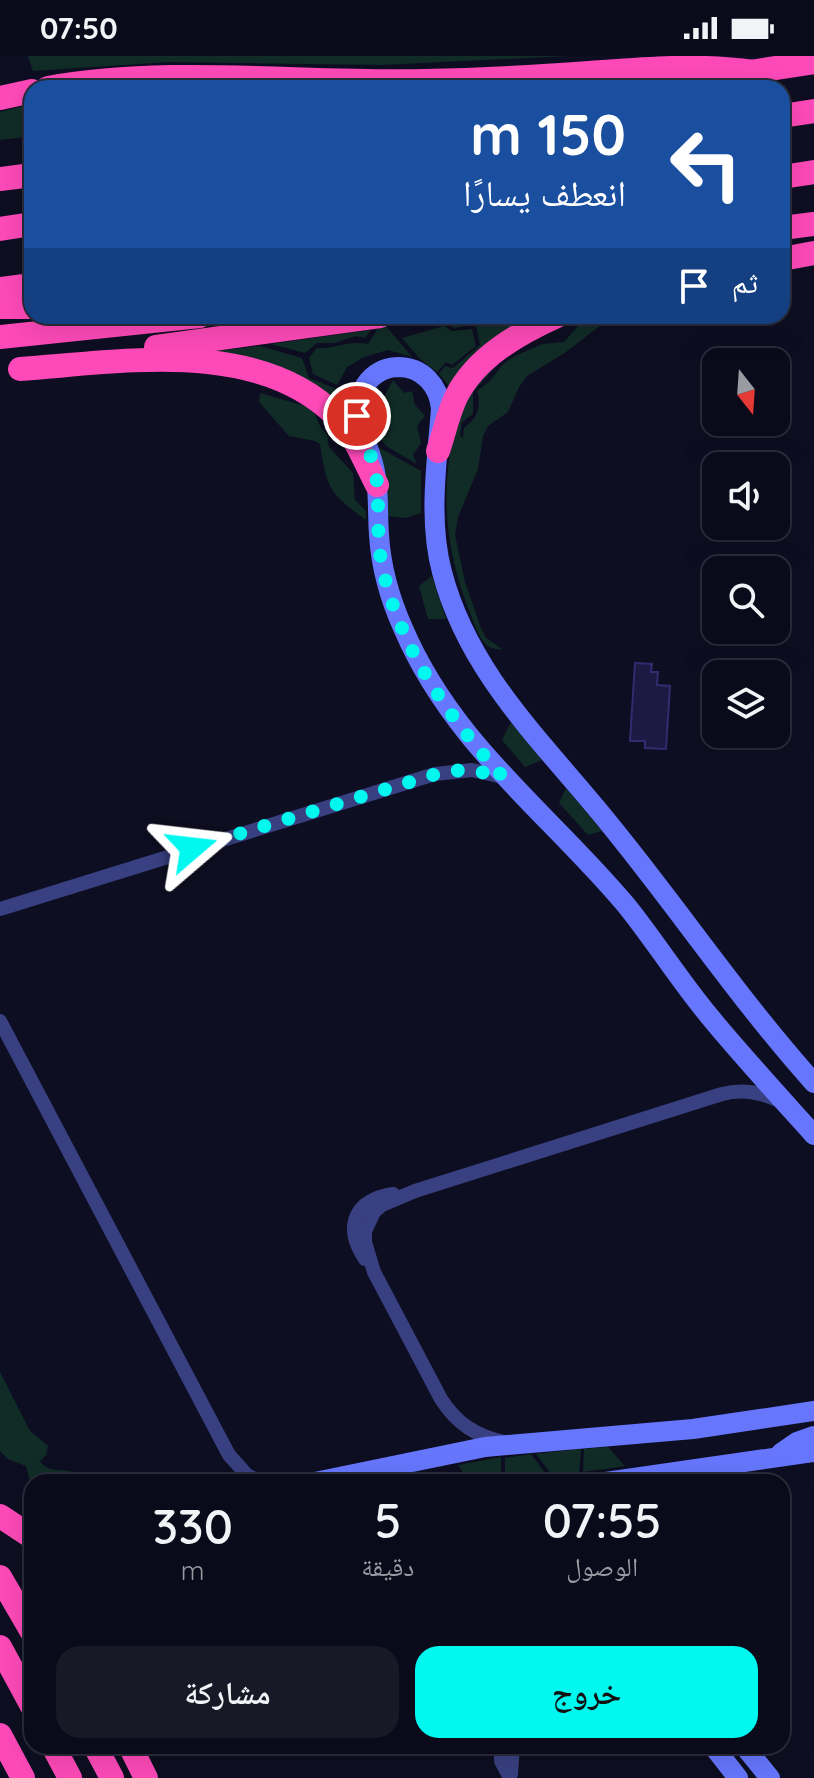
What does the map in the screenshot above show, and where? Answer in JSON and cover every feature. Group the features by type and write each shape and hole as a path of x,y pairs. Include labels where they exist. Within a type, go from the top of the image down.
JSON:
{"highway":[{"path":"696,80 814,62"},
{"path":"485,80 696,66 753,72"},
{"path":"118,80 247,80"},
{"path":"0,98 24,93"},
{"path":"790,115 814,111"},
{"path":"790,176 814,172"},
{"path":"0,179 24,176"},
{"path":"790,227 814,224"},
{"path":"0,229 24,225"},
{"path":"790,258 814,253"},
{"path":"0,289 24,286"},
{"path":"0,307 24,307"},
{"path":"0,337 124,324"},
{"path":"10,371 78,358 322,324"},
{"path":"438,451 457,395 476,368 521,334 541,324"},
{"path":"10,371 170,359 204,361 262,374 299,389 338,418 348,430 377,485"},
{"path":"0,1516 24,1532"},
{"path":"0,1577 24,1618"},
{"path":"0,1647 24,1691"},
{"path":"0,1735 23,1778"},
{"path":"57,1754 68,1773"},
{"path":"99,1754 112,1778"},
{"path":"134,1754 146,1778"}],"street":[{"path":"814,1083 750,1009 617,833 508,705 484,670 457,616 442,571 435,531 440,401 430,381 418,371 401,367 376,374 364,386 357,416 377,485 382,561 403,628 425,674 483,755 626,905 709,1016 814,1135"},
{"path":"3,906 446,771 472,770 503,777"},
{"path":"0,1021 229,1455 246,1474"},
{"path":"512,1444 469,1430 449,1411 374,1272 365,1242 368,1221 382,1205 415,1191 722,1094 735,1091 763,1093 786,1103"},
{"path":"352,1474 512,1444 693,1429 814,1411"},
{"path":"774,1458 797,1442 814,1436"},
{"path":"673,1474 814,1452"},
{"path":"501,1754 501,1761 511,1778"},
{"path":"511,1778 512,1754"},
{"path":"719,1754 738,1778"},
{"path":"750,1754 770,1778"}],"green space":[{"path":"28,56 568,56 381,65 169,62 33,71"},
{"path":"24,106 24,137 0,140 0,112"},
{"path":"450,324 476,324 454,328"},
{"path":"476,324 522,324 450,387 439,374 445,366 453,368 480,345"},
{"path":"603,324 527,376 508,412 488,426 483,436 478,469 458,517 455,535 465,582 486,638 502,649 491,648 479,635 464,598 449,537 447,475 457,418 469,395 498,364 473,392 473,414 462,422 460,436 463,438 464,428 477,412 477,391 490,381 503,364 542,344 564,342 579,325"},
{"path":"444,326 452,331 472,329 476,346 452,365 446,362 437,372 421,360 402,338"},
{"path":"387,327 412,357 388,350 364,357 347,367 337,385 313,374 309,358 317,348 368,344 378,328"},
{"path":"371,330 365,338 355,336 335,343 317,343 305,353 271,344"},
{"path":"260,346 302,358 309,378 337,389 333,398 315,389 197,353"},
{"path":"393,380 404,393 412,391 415,405 425,416 417,426 421,443 413,455 417,464 382,441 381,402"},
{"path":"260,393 312,408 327,434 329,447 353,473 355,500 366,511 366,520 332,489 320,444 289,436 259,402"},
{"path":"366,413 381,423 382,430 376,442 378,447 421,471 421,513 405,518 385,516"},
{"path":"432,576 446,619 428,619 419,586"},
{"path":"511,722 542,760 525,767 502,740"},
{"path":"566,788 602,831 588,835 559,803"},
{"path":"0,1372 30,1431 48,1446 46,1455 40,1461 49,1468 73,1474 28,1474 26,1466 8,1459 0,1451"},
{"path":"608,1447 625,1466 583,1472 584,1449"},
{"path":"581,1449 579,1473 551,1474 536,1454"},
{"path":"531,1454 546,1474 505,1474 505,1458"},
{"path":"501,1457 501,1474 464,1474 458,1465"}],"building":[{"path":"635,663 652,664 651,672 658,672 657,685 670,686 666,749 645,748 645,741 630,741"}],"route":[{"path":"192,848 446,771 483,771 503,777 463,729 425,674 393,604 382,561 375,470 357,416"}]}
